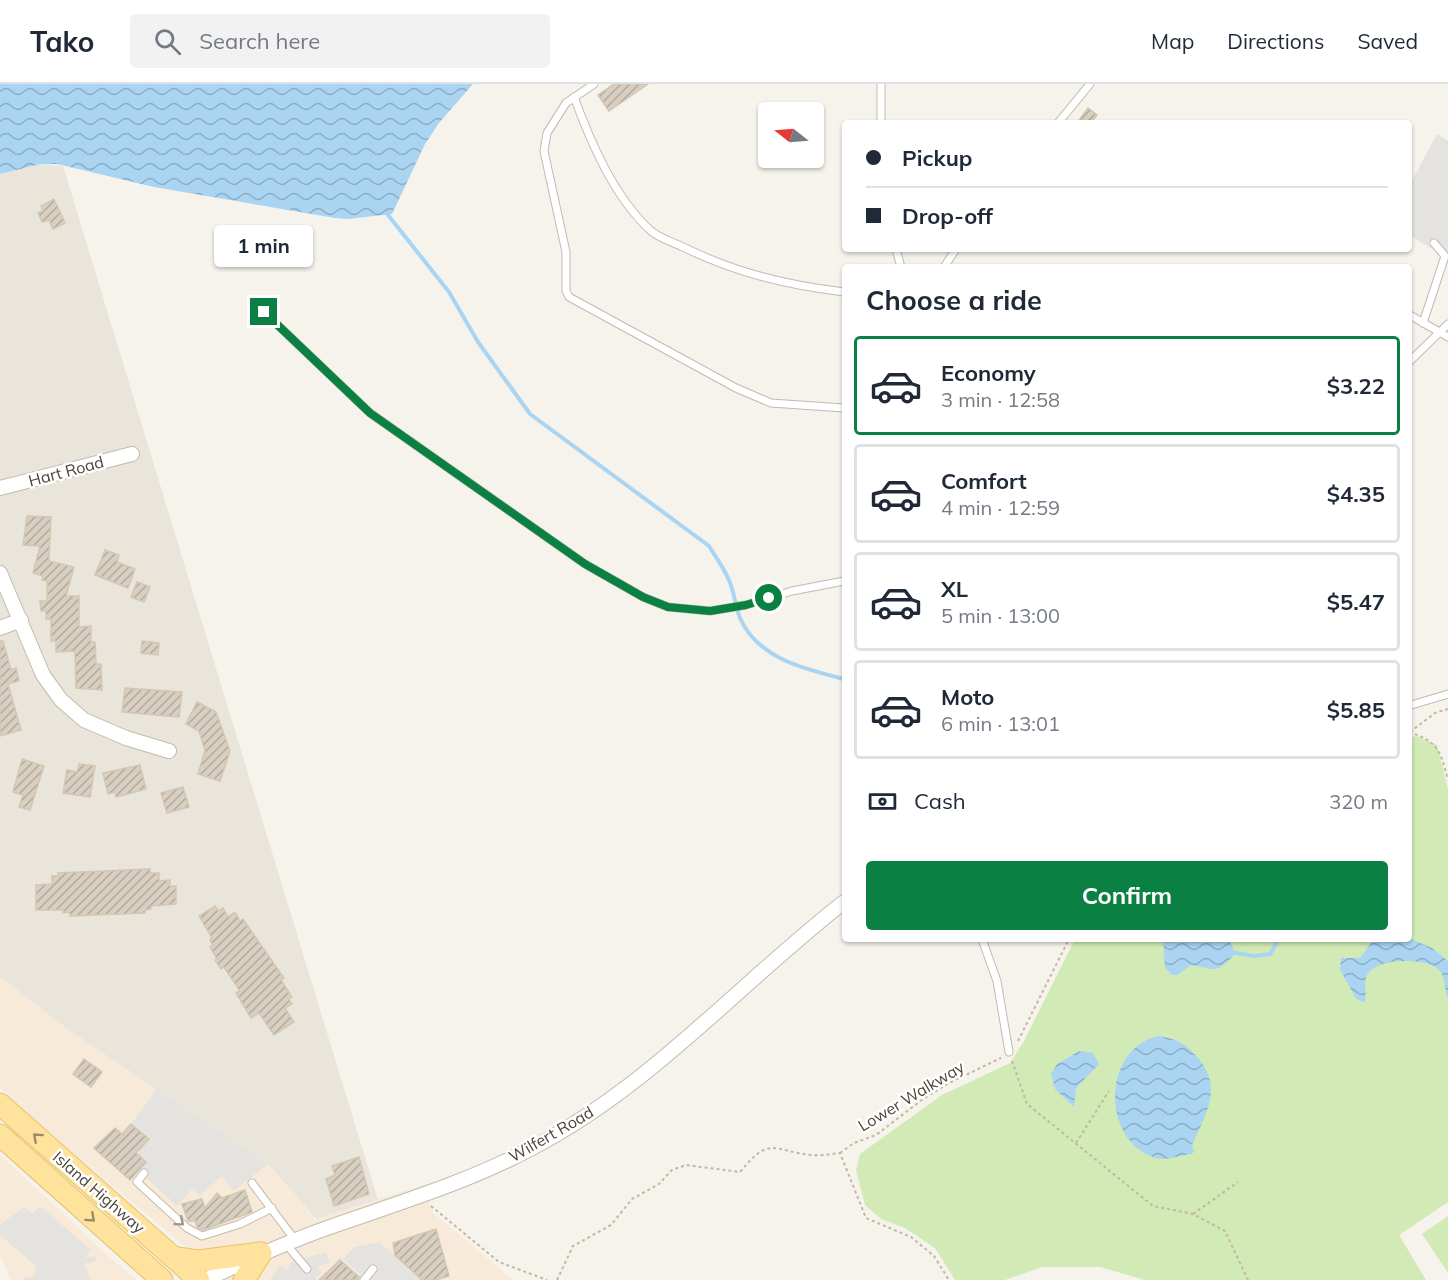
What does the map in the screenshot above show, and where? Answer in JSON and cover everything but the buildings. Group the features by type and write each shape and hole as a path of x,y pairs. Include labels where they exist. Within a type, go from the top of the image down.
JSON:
{"main road":[{"name":"Island Highway","path":"0,1104 199,1280"},
{"name":"Island Highway","path":"0,1135 162,1280"},
{"path":"130,1252 144,1280"},
{"path":"172,1257 198,1261 261,1253"},
{"path":"244,1280 261,1253"}],"street":[{"name":"Hart Road","path":"0,488 132,454"},
{"path":"0,573 43,675 60,700 84,720 126,738 169,751"},
{"path":"0,628 21,620"},
{"name":"Wilfert Road","path":"205,1280 261,1253 420,1195 530,1150 584,1118 663,1057 802,935 842,904"}],"lane":[{"path":"594,84 566,103 548,134 544,151 566,252 566,291 569,297 736,388 771,403 842,408"},
{"path":"881,84 881,120"},
{"path":"1060,120 1090,84"},
{"path":"574,98 588,134 614,181 638,218 654,233 747,274 794,286 842,292"},
{"path":"1423,323 1445,256 1434,243"},
{"path":"264,312 370,413 585,564 643,597 668,607 710,611 746,605 792,591 842,581"},
{"path":"1412,316 1448,338"},
{"path":"1412,360 1440,335 1448,324"},
{"path":"1412,705 1448,694"},
{"path":"983,942 997,981 1009,1052"},
{"path":"144,1173 137,1182 187,1228 202,1236 240,1224 272,1208"},
{"path":"252,1183 272,1208 307,1269"},
{"path":"363,1280 373,1269"}],"path":[{"path":"1412,729 1435,713 1448,709"},
{"path":"1412,733 1426,738 1441,752 1448,780"},
{"name":"Lower Walkway","path":"840,1153 854,1143 876,1135 922,1099 949,1083 992,1064 1009,1052 1017,1042 1067,942"},
{"path":"1009,1052 1027,1104 1153,1206 1193,1214 1225,1231 1248,1280"},
{"path":"1076,1143 1109,1091"},
{"path":"557,1280 573,1246 611,1225 632,1198 659,1184 672,1170 686,1165 740,1172 764,1149 774,1147 812,1155 840,1153 866,1218 911,1237 934,1256 949,1280"},
{"path":"1193,1214 1238,1182"},
{"path":"420,1195 472,1242 499,1262 547,1280"}],"shaded area":[{"path":"1437,134 1448,141 1448,258 1412,237 1412,180"},
{"path":"41,164 63,166 378,1200 316,1219 268,1164 67,1029 0,977 0,174"},
{"path":"0,977 67,1029 268,1164 315,1219 424,1185 433,1213 513,1280 225,1280 26,1113 0,1088"},
{"path":"157,1089 268,1164 234,1191 222,1176 200,1196 192,1189 177,1206 138,1170 139,1151 149,1139 131,1124"},
{"path":"0,1155 136,1280 11,1280 0,1255"},
{"path":"40,1206 91,1250 85,1258 95,1256 96,1261 85,1264 90,1280 24,1280 25,1276 33,1278 36,1266 0,1235 0,1225 24,1207 33,1214"},
{"path":"379,1242 424,1280 355,1280 360,1274 343,1259 354,1247"},
{"path":"326,1252 329,1263 317,1267 322,1271 315,1280 270,1280 280,1265 287,1270 291,1262"}],"green space":[{"path":"1416,736 1437,745 1448,789 1448,1202 1399,1235 1426,1280 1145,1280 1100,1267 1042,1267 1005,1280 955,1280 935,1248 905,1228 881,1219 865,1205 856,1170 860,1154 942,1095 1010,1063 1024,1041 1074,942 1412,942 1412,737"},
{"path":"1448,1216 1448,1273 1422,1234"}],"water":[{"path":"0,84 473,84 439,123 425,144 392,214 348,219 154,187 57,164 41,164 0,174"},
{"path":"1412,939 1432,948 1448,961 1448,998 1443,977 1434,966 1403,961 1391,962 1372,969 1366,978 1365,1002 1357,1000 1340,970 1341,958 1360,958 1372,942 1412,942"},
{"path":"1163,942 1230,942 1236,953 1216,969 1191,965 1177,975 1172,975 1165,968"},
{"path":"1159,1036 1181,1043 1194,1053 1206,1069 1211,1091 1210,1102 1192,1146 1194,1151 1192,1154 1165,1159 1156,1158 1138,1149 1125,1134 1117,1116 1115,1096 1118,1076 1126,1058 1140,1044"},
{"path":"1079,1051 1093,1053 1099,1064 1076,1088 1074,1107 1055,1089 1051,1074 1057,1064"}],"waterway":[{"path":"388,215 449,292 478,342 530,414 709,546 730,583 740,618 758,643 784,660 842,678"},
{"path":"1236,953 1254,956 1270,954 1276,944"}],"route":[{"path":"264,312 370,413 585,564 643,597 668,607 710,611 746,605 769,598"}]}
